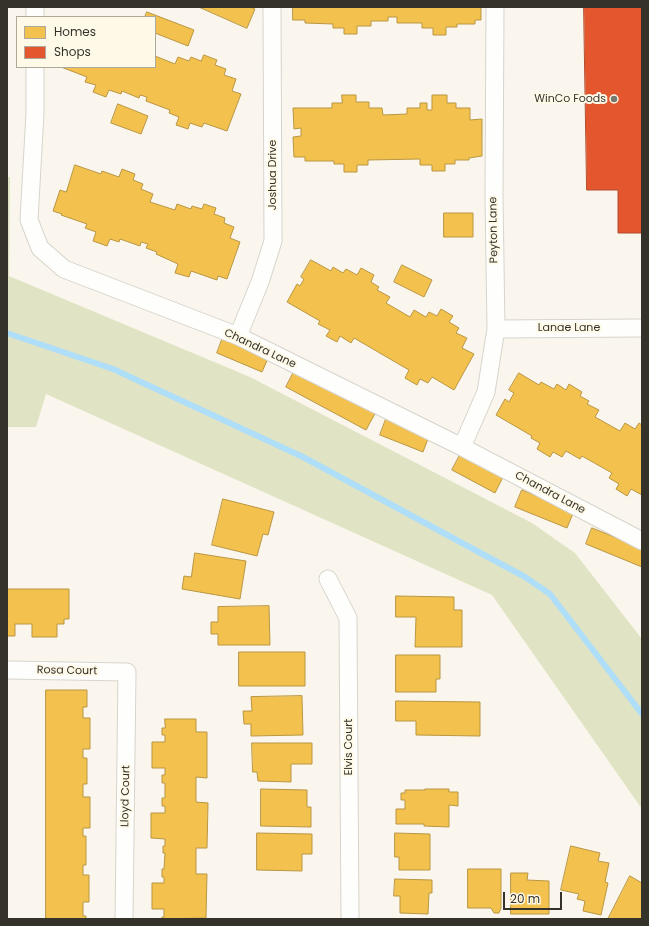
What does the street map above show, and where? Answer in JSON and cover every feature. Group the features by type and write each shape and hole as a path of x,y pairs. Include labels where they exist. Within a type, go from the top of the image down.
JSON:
{"street":[{"name":"Joshua Drive","path":"238,336 260,282 273,241 272,7"},
{"name":"Peyton Lane","path":"462,447 486,392 496,329 494,196 495,7"},
{"name":"Chandra Lane","path":"35,68 35,113 29,220 40,248 64,269 238,336 462,447 642,541"},
{"name":"Lanae Lane","path":"496,329 642,328"},
{"name":"Elvis Court","path":"328,579 348,618 350,919"},
{"name":"Rosa Court","path":"7,670 127,672"},
{"name":"Lloyd Court","path":"124,919 127,672"}],"green space":[{"path":"7,177 10,177 9,276 250,377 532,523 575,553 642,639 642,809 492,595 46,394 36,427 7,427"}],"building: Homes":[{"path":"199,7 250,7 255,9 247,28"},
{"path":"293,7 481,7 481,20 475,20 475,24 457,24 457,27 446,27 446,35 433,35 433,28 422,28 422,23 397,23 397,17 388,17 388,21 371,21 371,26 357,26 357,34 344,34 344,28 333,28 333,24 305,23 305,20 293,20"},
{"path":"147,12 194,30 188,46 156,33 156,16 145,16"},
{"path":"204,55 217,60 215,65 226,69 224,75 236,79 232,91 241,94 227,131 204,123 202,127 190,123 188,129 176,125 179,117 169,113 170,110 146,101 147,97 140,95 139,98 122,91 121,94 109,90 106,97 93,92 96,85 85,82 87,77 64,68 156,68 156,56 175,64 178,57 189,61 191,57 201,61"},
{"path":"342,95 356,95 356,102 369,102 369,108 382,108 383,115 407,114 407,108 420,108 420,103 427,103 427,110 432,110 432,95 447,95 447,103 456,103 456,108 470,108 470,120 482,119 482,156 469,158 469,160 455,160 455,164 445,164 445,171 432,171 432,165 420,165 420,159 368,160 368,165 357,165 357,172 344,172 344,164 334,164 334,161 305,161 305,157 294,157 293,137 301,136 301,128 294,129 293,108 332,108 332,103 342,103"},
{"path":"118,104 148,116 141,134 111,123"},
{"path":"75,165 101,174 102,171 119,177 122,169 135,174 133,180 143,184 141,189 153,194 150,202 175,210 177,204 191,209 192,206 202,209 204,204 216,208 214,214 225,218 224,223 234,227 230,238 240,242 227,279 218,276 217,280 191,271 189,277 175,273 178,264 156,254 157,252 146,248 148,244 141,242 140,246 120,239 119,242 110,239 107,246 93,241 96,232 85,228 87,224 53,211 60,190 66,192"},
{"path":"444,213 473,213 473,237 444,237"},
{"path":"311,260 331,271 333,267 343,273 346,269 357,275 361,268 374,275 371,282 379,287 377,290 390,297 386,303 410,317 414,310 426,317 429,312 437,316 441,309 453,316 449,322 459,328 456,333 467,338 462,348 474,354 454,390 432,377 428,383 420,379 417,385 405,378 409,370 354,338 351,343 340,336 337,342 326,336 330,330 318,324 320,321 287,302 297,284 300,286 304,279 301,277"},
{"path":"402,265 432,280 424,297 394,282"},
{"path":"223,337 269,356 262,372 217,353"},
{"path":"297,366 377,410 366,430 286,387"},
{"path":"519,373 539,385 541,382 554,389 557,384 566,390 569,384 582,392 580,396 589,401 587,404 599,410 595,417 620,431 625,423 635,429 639,423 642,425 642,495 631,489 627,496 616,489 619,484 609,478 612,473 582,456 580,459 566,451 562,457 553,452 550,457 537,449 540,443 531,438 532,436 496,415 505,399 509,402 514,393 509,390"},
{"path":"386,419 429,436 423,452 380,435"},
{"path":"460,455 503,477 495,493 452,470"},
{"path":"522,490 574,511 567,528 515,507"},
{"path":"223,499 274,512 268,535 263,534 257,556 212,545"},
{"path":"592,528 642,548 642,567 586,544"},
{"path":"195,553 246,561 240,599 182,589 184,576 191,577"},
{"path":"7,589 69,589 69,619 64,619 64,624 57,624 57,637 32,637 32,624 15,624 15,636 7,636"},
{"path":"396,596 454,597 454,610 462,610 462,647 415,647 416,617 396,617"},
{"path":"269,606 270,645 218,645 218,634 211,634 211,622 218,622 218,607"},
{"path":"239,652 305,652 305,686 239,686"},
{"path":"396,655 440,655 440,679 436,679 436,692 396,692"},
{"path":"46,690 87,690 87,707 83,707 83,718 90,718 90,749 83,749 83,758 87,758 87,784 83,784 83,797 90,797 90,828 83,828 83,836 86,836 86,865 83,865 83,875 89,875 89,902 83,902 83,916 86,916 86,919 46,919"},
{"path":"302,696 303,735 251,736 251,724 244,724 243,711 252,711 251,697"},
{"path":"396,701 480,702 480,736 416,735 416,721 396,721"},
{"path":"165,719 196,719 196,732 207,732 207,778 196,777 196,802 208,803 207,848 196,848 196,874 207,874 206,918 162,919 162,917 164,917 164,909 152,909 152,883 164,883 162,869 164,869 165,853 163,853 163,846 165,846 165,839 151,838 151,813 165,813 165,806 162,806 162,798 165,798 165,783 162,783 162,775 165,775 165,768 152,768 152,742 165,742 165,735 162,735 162,728 165,728"},
{"path":"252,743 312,743 312,764 291,764 291,782 258,781 257,772 253,772"},
{"path":"261,789 307,790 307,807 311,807 311,827 261,826"},
{"path":"449,789 449,792 458,792 458,806 449,805 449,827 424,826 424,824 396,824 396,809 405,809 405,800 401,800 401,793 405,793 405,790"},
{"path":"257,833 312,834 312,854 302,854 302,871 257,870"},
{"path":"395,833 430,834 430,870 399,870 399,857 395,857"},
{"path":"571,846 600,853 598,861 609,863 605,882 608,883 601,915 583,911 585,901 577,899 579,894 561,890"},
{"path":"468,869 501,869 501,908 499,913 494,913 491,908 468,908"},
{"path":"511,873 528,873 527,880 549,881 549,914 511,914"},
{"path":"630,876 642,883 642,919 608,919"},
{"path":"395,879 432,880 432,893 429,893 428,914 400,913 400,896 394,896"}],"building: Shops":[{"name":"WinCo Foods","path":"584,7 642,7 642,233 618,233 618,190 587,190"}],"waterway":[{"path":"7,333 113,369 303,457 525,577 550,594 642,714"}],"place":[{"name":"WinCo Foods","path":"614,99"}]}
